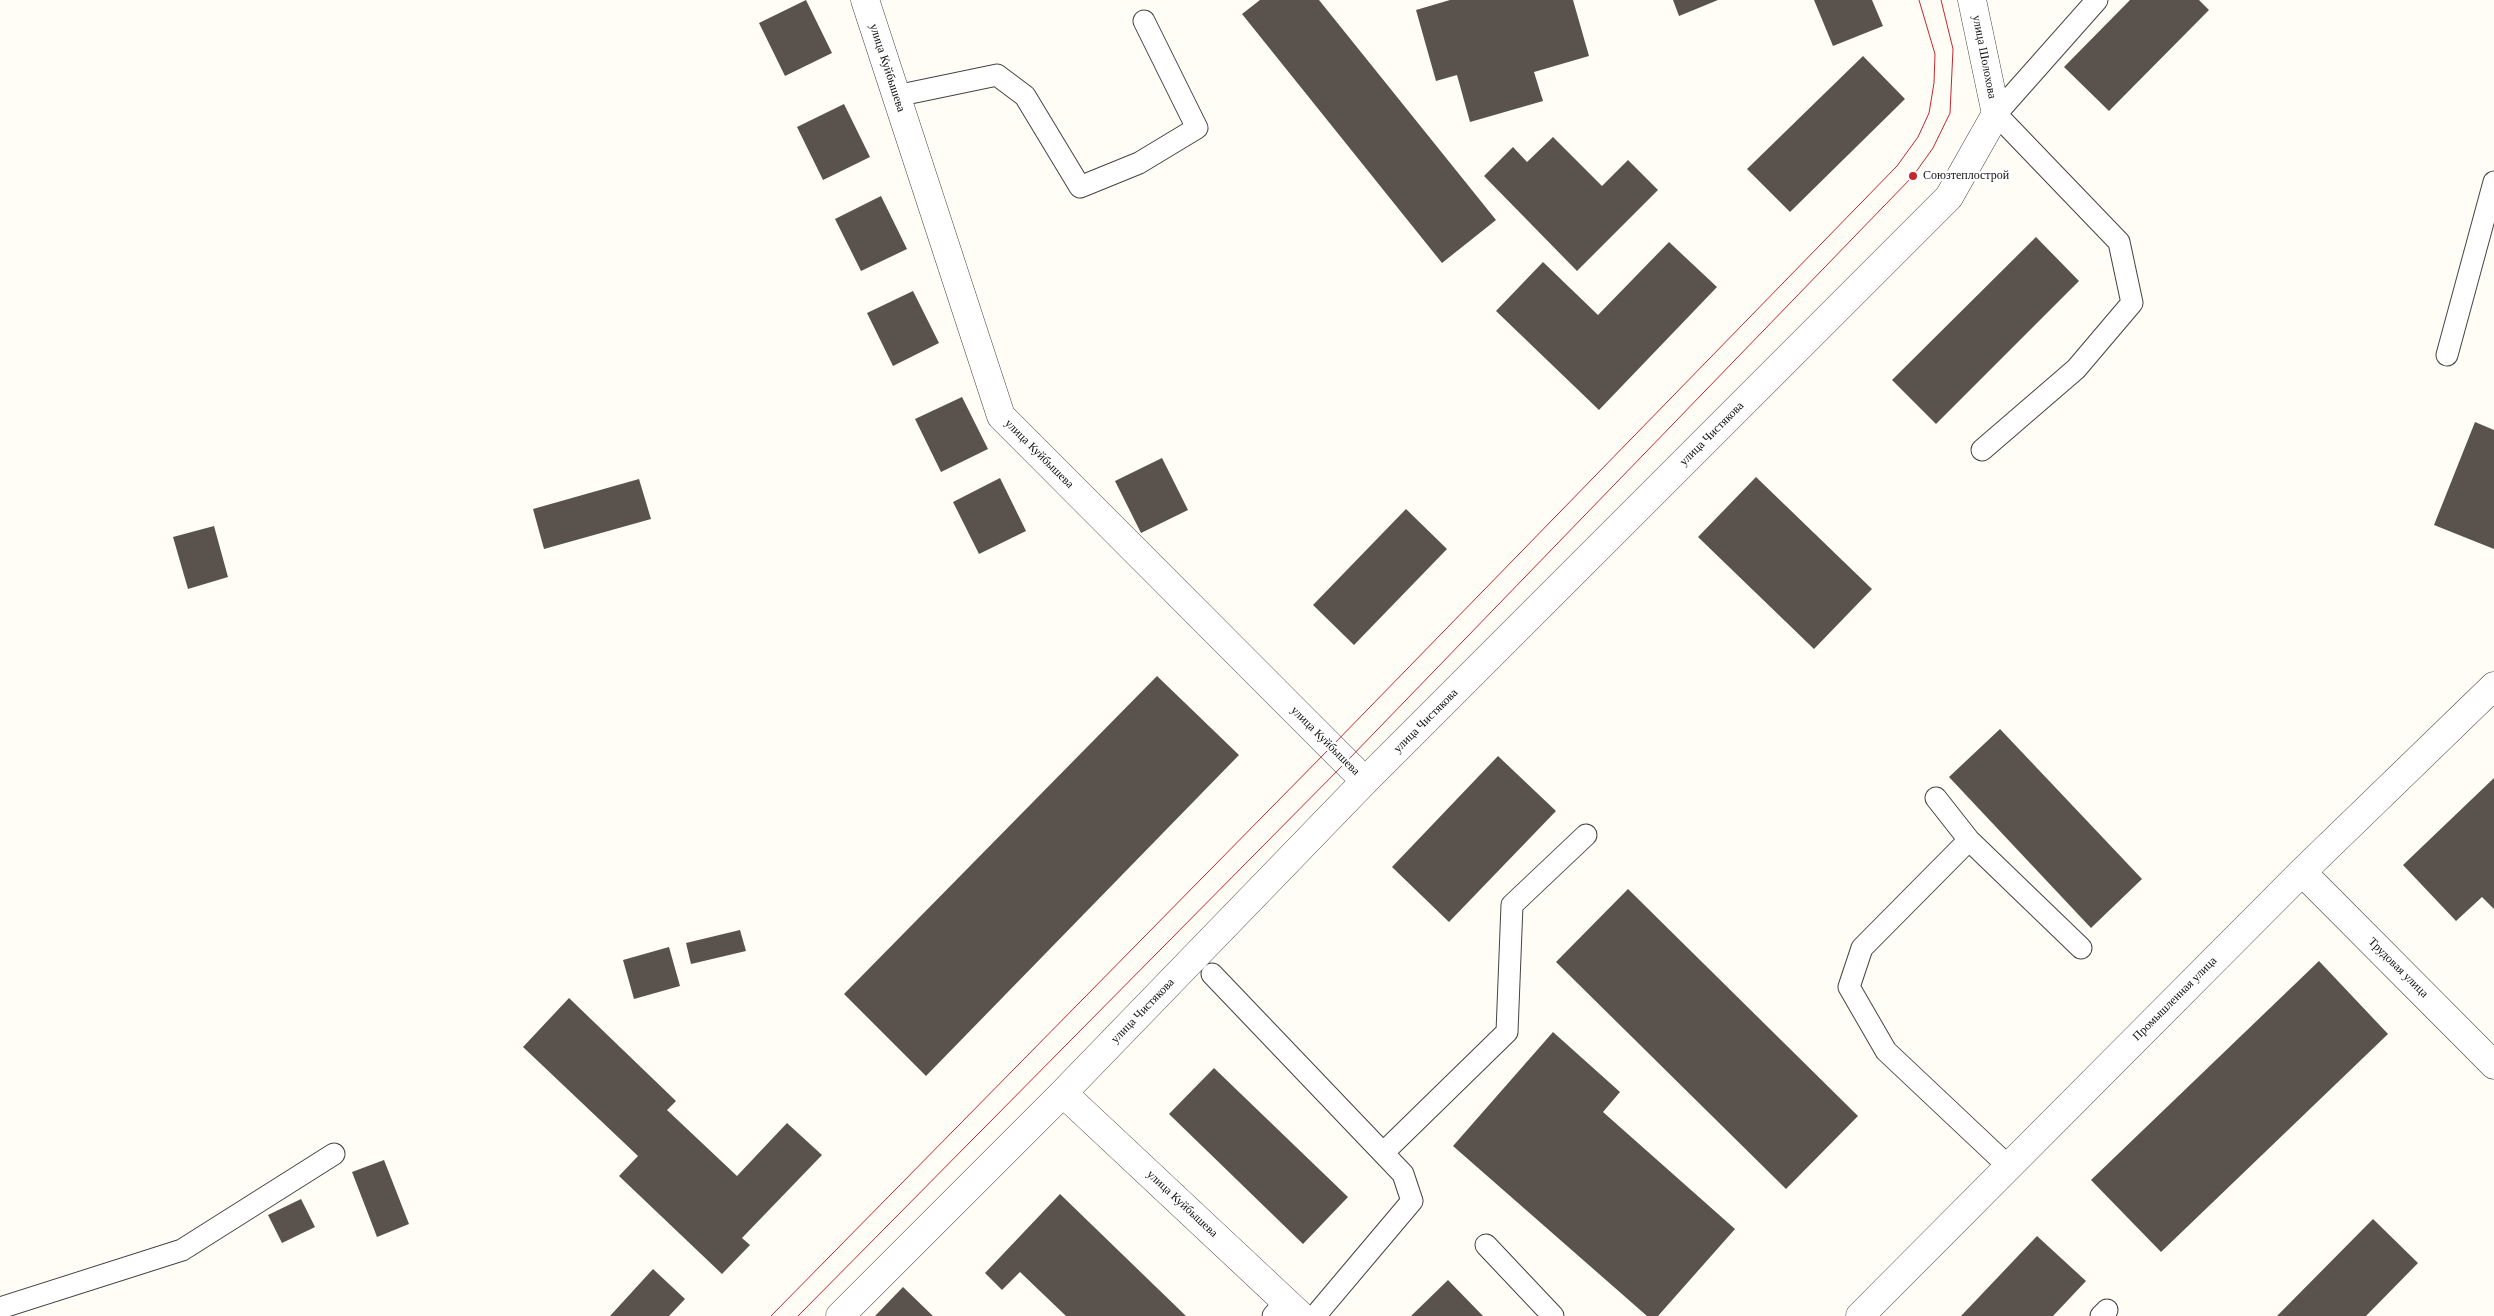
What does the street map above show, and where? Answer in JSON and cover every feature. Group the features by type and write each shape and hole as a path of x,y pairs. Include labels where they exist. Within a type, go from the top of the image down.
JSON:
{"street":[{"name":"улица Куйбышева","path":"865,0 1000,416 1365,781"},
{"name":"улица Шолохова","path":"1972,0 1996,114"},
{"name":"улица Чистякова","path":"840,1316 1063,1093 1365,781 1950,197 1996,114"},
{"name":"Промышленная улица","path":"1860,1316 2302,872 2494,686"},
{"name":"Трудовая улица","path":"2302,872 2494,1065"},
{"name":"улица Куйбышева","path":"1063,1093 1286,1311"}],"lane":[{"path":"1982,450 2076,369 2132,302 2119,242 1996,114 2097,0"},
{"path":"896,96 996,75 1025,96 1080,186 1139,163 1197,128 1144,21"},
{"path":"2447,355 2494,182"},
{"path":"1936,798 1970,840 2081,948"},
{"path":"1384,1153 1507,1032 1512,905 1586,835"},
{"path":"1970,840 1862,948 1849,987 1886,1051 2008,1166"},
{"path":"1212,974 1403,1174 1412,1201 1315,1316"},
{"path":"0,1308 182,1250 334,1154"},
{"path":"1486,1245 1553,1316"}],"building":[{"path":"806,0 832,53 785,76 759,23"},
{"path":"1260,0 1319,0 1496,220 1442,263 1242,14"},
{"path":"1450,0 1573,0 1589,56 1534,72 1543,101 1470,122 1457,75 1436,81 1416,10"},
{"path":"1673,0 1718,0 1679,16"},
{"path":"1814,0 1872,0 1883,26 1833,46"},
{"path":"2130,0 2199,0 2209,10 2109,111 2064,67"},
{"path":"1863,56 1905,99 1790,212 1747,169"},
{"path":"844,104 870,157 823,180 797,127"},
{"path":"1553,137 1602,186 1628,160 1658,190 1577,271 1484,176 1513,147 1527,162"},
{"path":"881,196 907,249 861,271 835,219"},
{"path":"2036,237 2079,281 1936,424 1892,380"},
{"path":"1669,242 1717,287 1599,410 1496,311 1543,262 1598,315"},
{"path":"913,291 939,343 893,366 867,313"},
{"path":"962,397 988,449 941,472 915,419"},
{"path":"2475,422 2494,430 2494,549 2434,525"},
{"path":"1162,458 1188,510 1141,533 1115,481"},
{"path":"1756,477 1872,589 1814,649 1698,537"},
{"path":"1000,478 1026,531 979,554 953,502"},
{"path":"639,479 651,519 544,549 533,509"},
{"path":"1406,509 1447,549 1354,645 1313,605"},
{"path":"214,526 228,577 188,589 173,537"},
{"path":"1157,676 1239,755 926,1076 844,994"},
{"path":"2000,729 2142,879 2091,928 1949,777"},
{"path":"1498,756 1556,811 1449,922 1392,867"},
{"path":"2494,778 2494,909 2482,897 2456,921 2403,865"},
{"path":"1628,889 1858,1116 1786,1189 1556,962"},
{"path":"740,930 746,951 691,964 686,943"},
{"path":"669,947 680,986 634,999 623,960"},
{"path":"2319,961 2388,1034 2161,1252 2091,1180"},
{"path":"569,998 676,1101 667,1110 737,1176 787,1123 822,1155 742,1238 750,1245 722,1274 619,1176 638,1156 523,1047"},
{"path":"1553,1032 1620,1092 1603,1112 1735,1229 1658,1316 1647,1316 1453,1146"},
{"path":"1214,1068 1348,1197 1303,1244 1169,1114"},
{"path":"384,1160 409,1224 377,1237 352,1172"},
{"path":"1060,1194 1186,1316 1066,1316 1020,1272 1002,1290 985,1273"},
{"path":"301,1199 315,1227 282,1243 268,1215"},
{"path":"2373,1219 2418,1263 2366,1316 2277,1316"},
{"path":"2037,1236 2086,1281 2053,1316 1961,1316"},
{"path":"653,1269 685,1299 669,1316 610,1316"},
{"path":"1448,1280 1483,1316 1411,1316"},
{"path":"903,1287 933,1316 875,1316"}],"tram line":[{"path":"771,1316 1331,747 1897,166 1918,137 1929,113 1934,83 1935,54 1919,0"},
{"path":"798,1316 1346,762 1913,176 1933,148 1950,113 1953,49 1941,0"}],"place":[{"name":"Союзтеплострой","path":"1913,176"}]}
